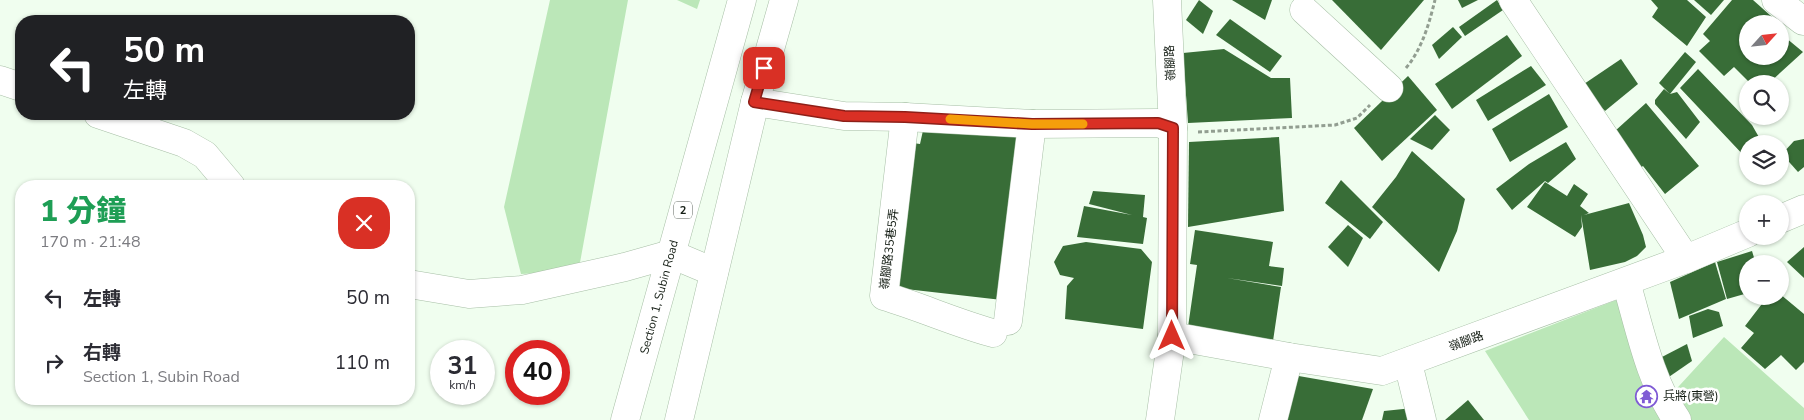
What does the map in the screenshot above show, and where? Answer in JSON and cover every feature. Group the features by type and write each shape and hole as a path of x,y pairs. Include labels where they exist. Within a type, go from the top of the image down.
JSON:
{"street":[{"name":"Section 1, Subin Road","path":"625,420 742,0"},
{"path":"679,420 754,102 784,0"},
{"name":"嶺腳路","path":"1160,420 1172,336 1173,128 1167,0"},
{"path":"1513,0 1686,259"},
{"path":"1776,0 1804,22"},
{"path":"1797,0 1804,22"},
{"path":"1304,10 1389,88"},
{"path":"0,80 15,85"},
{"path":"754,102 844,116 905,117 1032,124 1158,123 1173,128"},
{"name":"嶺腳路35巷5弄","path":"905,117 884,296 912,304 965,326 1000,327 1032,124"},
{"path":"116,120 184,143 205,155 226,180"},
{"path":"1789,215 1804,209"},
{"name":"嶺腳路","path":"1172,336 1382,371 1626,282 1739,237"},
{"path":"415,285 469,294 522,290 625,267 671,254 714,272"},
{"path":"1626,282 1655,382 1667,406 1677,420"},
{"path":"1273,420 1289,357"},
{"path":"1408,363 1422,420"}],"path":[{"path":"1173,128 1188,132 1335,125 1357,118 1389,88 1414,59 1428,27 1435,0"}],"green space":[{"path":"550,0 628,0 579,268 558,272 521,274 504,207"},
{"path":"677,0 700,0 697,9"},
{"path":"1624,297 1657,410 1724,337 1804,408 1804,420 1529,420 1485,351"}],"building":[{"path":"1199,0 1213,11 1203,34 1186,20"},
{"path":"1232,0 1272,0 1265,20"},
{"path":"1332,0 1424,0 1381,50"},
{"path":"1458,0 1478,0 1462,8"},
{"path":"1497,0 1503,10 1465,36 1459,27"},
{"path":"1651,0 1687,0 1706,17 1687,46 1652,17 1658,8"},
{"path":"1694,0 1724,0 1711,15"},
{"path":"1732,0 1753,0 1770,15 1739,15 1739,65 1789,65 1778,75 1742,75 1734,67 1724,76 1699,51 1710,41 1703,34"},
{"path":"1230,19 1282,56 1270,72 1216,35"},
{"path":"1453,27 1462,37 1439,59 1432,45"},
{"path":"1507,35 1522,56 1452,109 1435,84"},
{"path":"1789,40 1803,52 1789,65"},
{"path":"1224,49 1271,78 1290,78 1292,118 1188,123 1183,53"},
{"path":"1685,52 1696,62 1670,94 1659,83"},
{"path":"1621,59 1638,84 1605,111 1581,86"},
{"path":"1531,66 1546,85 1488,121 1476,100"},
{"path":"1698,69 1739,112 1739,125 1752,125 1758,135 1739,135 1739,150 1680,88"},
{"path":"1408,76 1437,110 1382,161 1354,128"},
{"path":"1664,89 1670,94 1677,92 1700,122 1686,139 1655,104 1655,100"},
{"path":"1549,94 1568,127 1510,162 1492,129"},
{"path":"1646,103 1699,166 1665,194 1643,166 1640,168 1615,131"},
{"path":"1435,115 1450,130 1432,150 1410,139"},
{"path":"924,126 1024,133 1002,300 897,288 913,143 920,144"},
{"path":"1279,137 1284,211 1188,227 1189,142"},
{"path":"1804,139 1804,167 1798,172 1789,162 1789,146 1794,141"},
{"path":"1566,142 1576,159 1548,183 1545,181 1512,210 1496,189 1529,164"},
{"path":"1412,151 1465,199 1457,231 1439,272 1372,207 1396,177"},
{"path":"1341,180 1383,222 1370,239 1325,203"},
{"path":"1545,182 1567,196 1574,184 1588,194 1580,206 1589,213 1584,215 1629,203 1643,235 1646,247 1637,256 1625,262 1590,270 1581,215 1582,227 1575,237 1527,207"},
{"path":"1093,191 1145,195 1143,217 1147,218 1143,244 1077,237 1084,206 1132,215 1089,204"},
{"path":"1348,225 1363,238 1348,267 1328,247"},
{"path":"1195,230 1273,242 1269,266 1284,268 1282,286 1227,278 1281,287 1273,341 1188,327 1197,265 1190,264"},
{"path":"1086,242 1141,249 1152,262 1143,329 1065,319 1067,286 1074,278 1060,275 1054,262 1063,246"},
{"path":"1804,247 1804,278 1789,264 1789,260"},
{"path":"1752,251 1753,255 1739,255"},
{"path":"1739,255 1739,296 1727,299 1717,262"},
{"path":"1715,262 1726,299 1679,319 1670,282"},
{"path":"1789,302 1804,314 1804,362 1796,370 1781,355 1765,369 1741,348 1754,333 1745,326 1761,305 1789,305"},
{"path":"1708,309 1719,312 1723,326 1693,338 1689,316"},
{"path":"1687,344 1692,361 1663,381 1660,358"},
{"path":"1293,375 1373,389 1362,420 1281,420"},
{"path":"1468,400 1484,420 1445,420"},
{"path":"1413,408 1415,420 1382,420 1384,411"}],"slow traffic":[{"path":"950,119 1032,124 1083,124"}],"place":[{"name":"兵將(東營)","path":"1647,396"}],"route":[{"path":"764,68 754,102 844,116 905,117 1032,124 1158,123 1173,128 1172,336"}]}
